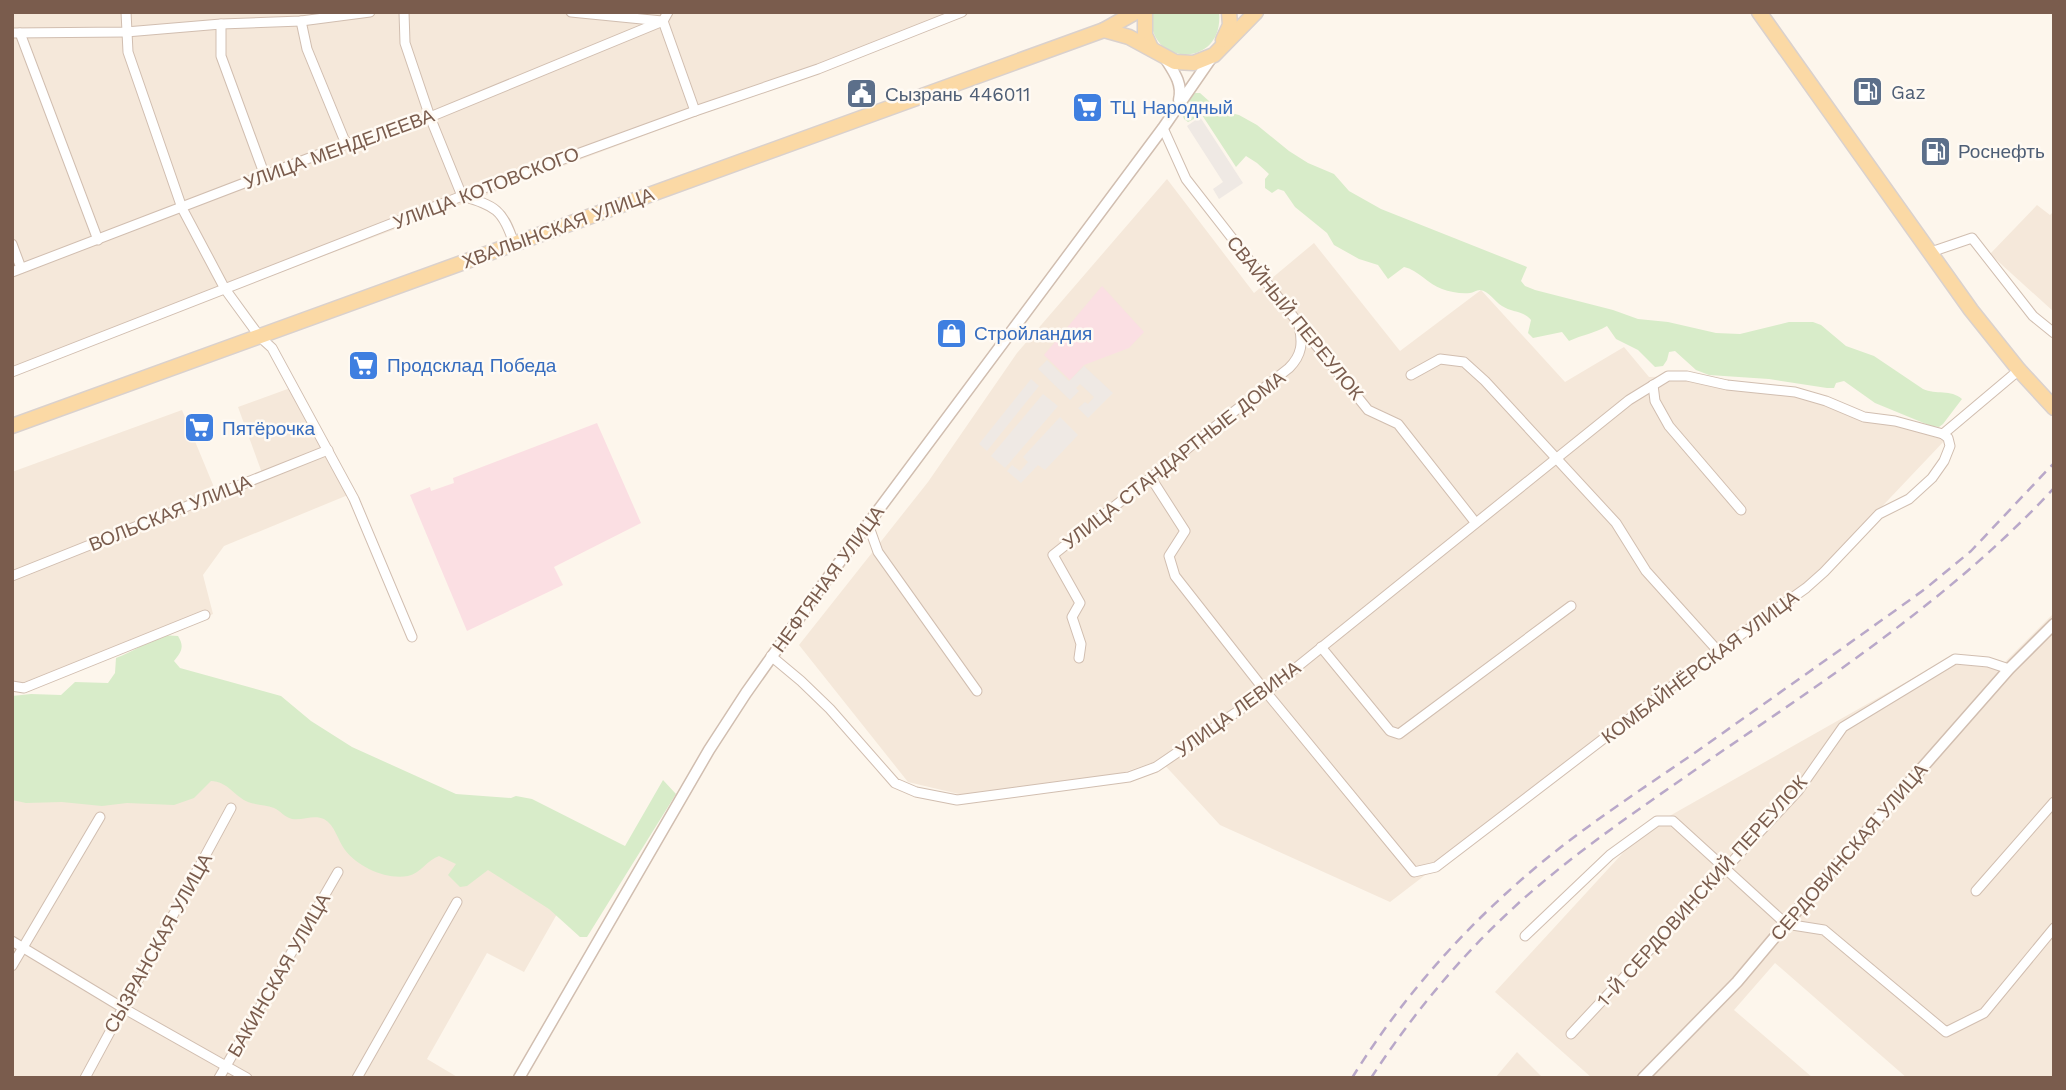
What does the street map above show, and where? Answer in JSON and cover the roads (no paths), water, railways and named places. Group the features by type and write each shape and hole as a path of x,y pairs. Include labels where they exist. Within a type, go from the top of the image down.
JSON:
{"main road":[{"name":"ХВАЛЫНСКАЯ УЛИЦА","path":"12,426 1104,30 1136,12"},
{"path":"1145,12 1145,35 1151,48"},
{"path":"1217,52 1230,25 1229,12"},
{"path":"1104,30 1129,37 1165,58 1194,64 1217,52 1256,12"},
{"path":"1759,12 1971,310 2019,370 2054,408"}],"street":[{"path":"126,12 128,52 181,208 225,289 260,337 272,348 328,450 354,499 412,637"},
{"path":"98,240 16,33 126,32 301,21 370,12"},
{"path":"404,12 405,43 430,117 462,196 492,205 503,218 514,244"},
{"path":"571,12 666,17 695,111"},
{"name":"УЛИЦА КОТОВСКОГО","path":"12,372 462,196 818,69 962,12"},
{"name":"УЛИЦА МЕНДЕЛЕЕВА","path":"17,270 346,144 430,117 666,17"},
{"path":"301,21 307,49 346,144"},
{"path":"221,24 221,56 265,176"},
{"name":"НЕФТЯНАЯ УЛИЦА","path":"519,1078 709,750 771,656 1217,52"},
{"path":"1165,58 1176,75 1181,91 1177,107"},
{"name":"СВАЙНЫЙ ПЕРЕУЛОК","path":"1163,128 1186,179 1299,324 1368,410 1398,424 1475,522"},
{"path":"1931,253 1972,238 2033,316 2054,333"},
{"path":"12,244 17,270"},
{"name":"УЛИЦА СТАНДАРТНЫЕ ДОМА","path":"1079,658 1081,644 1072,618 1080,603 1053,555 1297,361 1303,343 1299,324"},
{"path":"1411,375 1440,359 1464,362 1485,381 1616,523 1646,571 1718,651"},
{"path":"1943,434 2019,370"},
{"name":"УЛИЦА ЛЕВИНА","path":"771,656 802,681 830,709 894,783 916,792 957,800 1129,777 1156,768 1266,692 1629,400 1668,376 1687,376 1727,385 1795,392 1864,417 1902,423 1943,434"},
{"path":"1653,385 1655,401 1670,426 1741,510"},
{"name":"КОМБАЙНЁРСКАЯ УЛИЦА","path":"1266,692 1414,872 1436,867 1824,572 1879,514 1909,499 1932,478 1944,461 1950,446 1948,438 1943,434"},
{"name":"ВОЛЬСКАЯ УЛИЦА","path":"12,576 328,450"},
{"path":"1151,478 1185,531 1169,556 1175,576 1266,692"},
{"path":"868,524 878,552 977,691"},
{"path":"1321,647 1390,731 1399,734 1571,606"},
{"path":"12,686 24,688 205,615"},
{"name":"СЕРДОВИНСКАЯ УЛИЦА","path":"1643,1078 1737,982 2009,669 2052,631"},
{"name":"1-Й СЕРДОВИНСКИЙ ПЕРЕУЛОК","path":"1572,1034 1798,791 1843,727 1955,659 1988,662 2009,669"},
{"path":"1976,891 2054,802"},
{"name":"СЫЗРАНСКАЯ УЛИЦА","path":"85,1078 231,808"},
{"path":"12,966 100,817"},
{"path":"1525,936 1610,855 1657,821 1673,821 1786,924 1824,930 1946,1032 1984,1013 2054,928"},
{"name":"БАКИНСКАЯ УЛИЦА","path":"219,1078 338,872"},
{"path":"357,1078 457,902"},
{"path":"12,941 247,1078"}],"railway":[{"path":"1352,1078 1396,1013 1446,953 1501,898 1594,822 1925,589 1971,551 2054,463"},
{"path":"1371,1078 1441,984 1480,940 1522,900 1618,824 1894,630 1977,563 2054,488"}],"place":[{"name":"Gaz","path":"1868,92"},
{"name":"Сызрань 446011","path":"862,94"},
{"name":"ТЦ Народный","path":"1087,107"},
{"name":"Роснефть","path":"1935,151"},
{"name":"Стройландия","path":"951,333"},
{"name":"Продсклад Победа","path":"364,365"},
{"name":"Пятёрочка","path":"199,428"}]}
